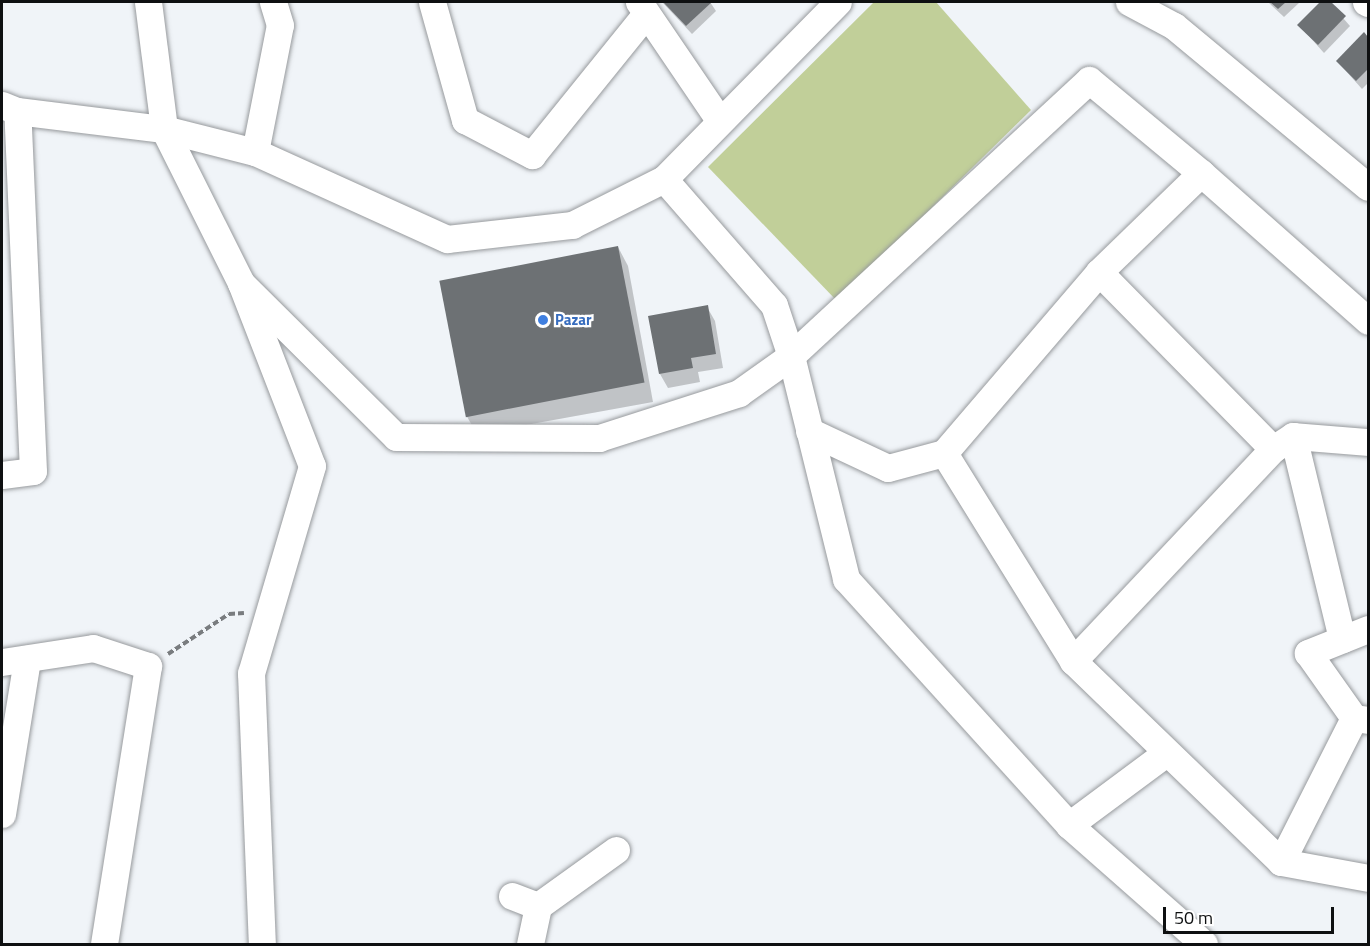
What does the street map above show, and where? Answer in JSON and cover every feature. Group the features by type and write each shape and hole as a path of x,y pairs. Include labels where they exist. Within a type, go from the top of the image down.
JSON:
{"street":[{"path":"148,2 164,129 241,283 312,466 251,673 262,945"},
{"path":"255,152 280,25 273,2"},
{"path":"432,2 465,120 532,155 642,8 720,121"},
{"path":"2,475 33,471 9,108 164,129 255,152 447,239 572,225 664,179 838,2"},
{"path":"1129,2 1174,26 1368,187"},
{"path":"241,283 396,437 599,438 739,393 791,356 1089,80 1201,173 1368,321"},
{"path":"809,431 888,468 944,453 1099,272 1201,173"},
{"path":"664,179 774,304 791,356 846,579 1069,825 1204,945"},
{"path":"1099,272 1283,442 1342,639"},
{"path":"1073,661 1283,442 1368,442"},
{"path":"944,453 1073,661 1281,862 1368,878"},
{"path":"1281,862 1361,719 1308,653 1368,629"},
{"path":"2,814 14,661 93,648 148,666 104,945"},
{"path":"1069,825 1166,753"},
{"path":"530,945 538,906 616,850"},
{"path":"512,896 538,906"}],"path":[{"path":"148,666 229,614 269,612"}],"green space":[{"path":"874,2 936,2 1031,110 837,301 708,167"}],"building":[{"path":"663,2 712,2 686,26"},
{"path":"1270,2 1286,2 1278,9"},
{"path":"1320,2 1331,2 1346,16 1318,45 1297,25"},
{"path":"1364,32 1368,37 1368,69 1356,81 1336,61"},
{"path":"618,246 645,382 466,417 439,281"},
{"path":"708,305 716,354 691,358 693,368 659,374 648,316"}],"place":[{"name":"Pazar","path":"543,320"}]}
